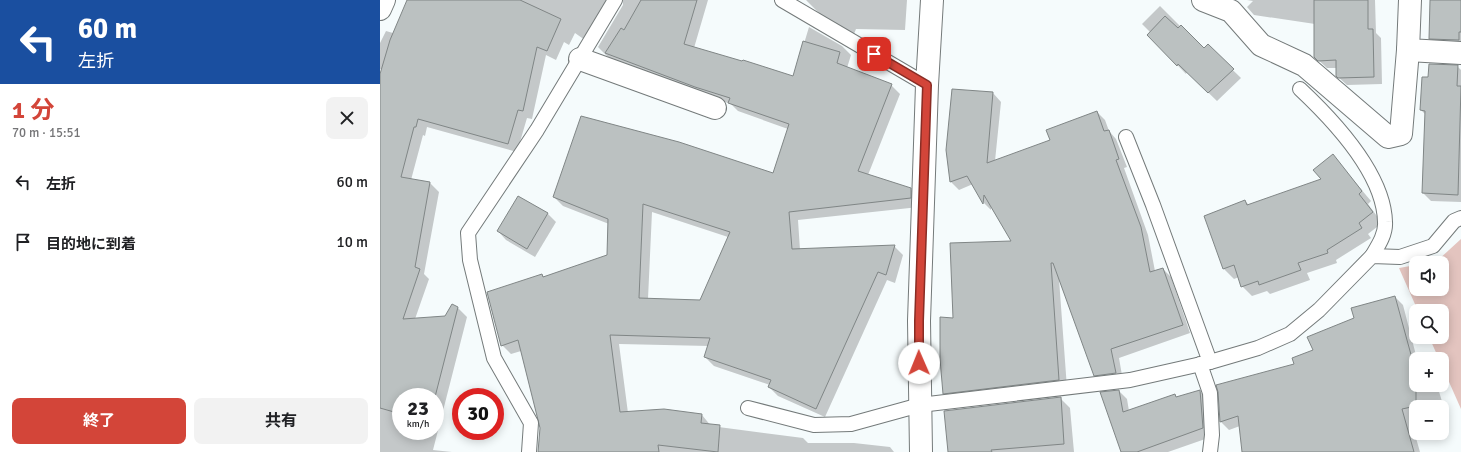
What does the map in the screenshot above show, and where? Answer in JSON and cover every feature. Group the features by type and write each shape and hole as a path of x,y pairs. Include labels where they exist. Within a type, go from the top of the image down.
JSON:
{"street":[{"path":"380,8 384,0"},
{"path":"921,452 919,321 927,85 932,0"},
{"path":"1202,0 1231,11 1261,44 1304,65 1388,137 1401,134 1408,50 1410,0"},
{"path":"1408,50 1461,53"},
{"path":"580,59 714,108"}],"lane":[{"path":"529,452 531,424 494,358 470,260 468,233 537,130 615,0"},
{"path":"782,0 927,85"},
{"path":"748,408 814,425 851,424 920,405 1130,380 1205,363 1258,348 1290,334 1319,310 1372,256 1380,244 1386,224 1384,206 1373,179 1352,145 1331,118 1300,88"},
{"path":"1126,137 1153,205 1205,363 1210,393 1212,435 1210,452"},
{"path":"1372,256 1400,257 1433,246 1454,221 1461,218"}],"shaded area":[{"path":"1461,239 1461,409 1449,382 1449,352 1436,352 1432,344 1449,344 1449,304 1415,304 1411,296 1449,296 1449,256 1442,256"},
{"path":"1409,266 1409,291 1399,268"}],"building":[{"path":"407,0 520,0 561,19 547,51 537,47 523,111 518,110 508,144 418,119 416,127 414,127 401,177 430,182 415,267 420,269 403,319 445,316 452,304 458,307 437,388 392,388 392,411 380,408 380,74 390,40"},
{"path":"641,0 697,0 684,44 742,61 743,60 793,76 803,41 840,52 837,63 892,84 858,171 911,188 911,198 789,212 792,249 895,245 886,275 878,272 816,409 768,387 771,380 704,357 710,338 610,335 620,412 664,409 702,414 701,423 720,425 718,452 658,445 659,452 538,452 540,428 518,340 501,346 487,292 542,274 543,277 607,255 608,219 553,197 581,116 679,142 773,173 789,124 728,103 730,98 695,87 605,53 621,28 624,30","holes":["643,204 730,232 700,300 639,298"]},
{"path":"1314,0 1368,0 1368,29 1373,29 1374,77 1338,78 1336,76 1336,60 1318,61 1314,57"},
{"path":"1430,0 1461,0 1461,32 1459,32 1459,40 1429,39"},
{"path":"1165,16 1178,28 1181,25 1204,48 1208,44 1234,69 1208,93 1178,64 1177,66 1147,35"},
{"path":"1429,64 1458,65 1457,86 1461,86 1458,195 1422,193 1425,111 1420,110 1422,77 1428,77"},
{"path":"952,89 993,92 987,163 1050,140 1046,130 1097,111 1104,131 1109,130 1119,159 1116,160 1141,227 1150,272 1163,268 1183,325 1111,349 1116,373 1094,376 1053,263 1051,263 1059,380 943,394 940,359 940,317 953,318 950,243 1011,241 984,195 983,204 967,176 950,182 946,150"},
{"path":"1333,154 1362,191 1359,194 1373,212 1359,223 1362,228 1327,250 1328,253 1298,263 1301,270 1259,285 1258,281 1241,287 1234,265 1223,269 1204,216 1245,200 1247,205 1321,179 1313,170"},
{"path":"518,196 548,213 527,249 497,231"},
{"path":"1395,296 1410,352 1409,352 1409,392 1416,392 1416,400 1409,400 1409,408 1402,409 1409,434 1409,440 1411,440 1414,452 1242,452 1238,416 1220,422 1218,392 1216,385 1294,364 1292,358 1313,350 1307,337 1354,318 1351,308"},
{"path":"1119,390 1123,412 1175,394 1176,397 1200,390 1203,428 1137,452 1121,452 1100,392"},
{"path":"1061,397 1064,444 991,450 992,452 948,452 944,411"}],"route":[{"path":"874,54 927,85 919,321 919,363"}]}
